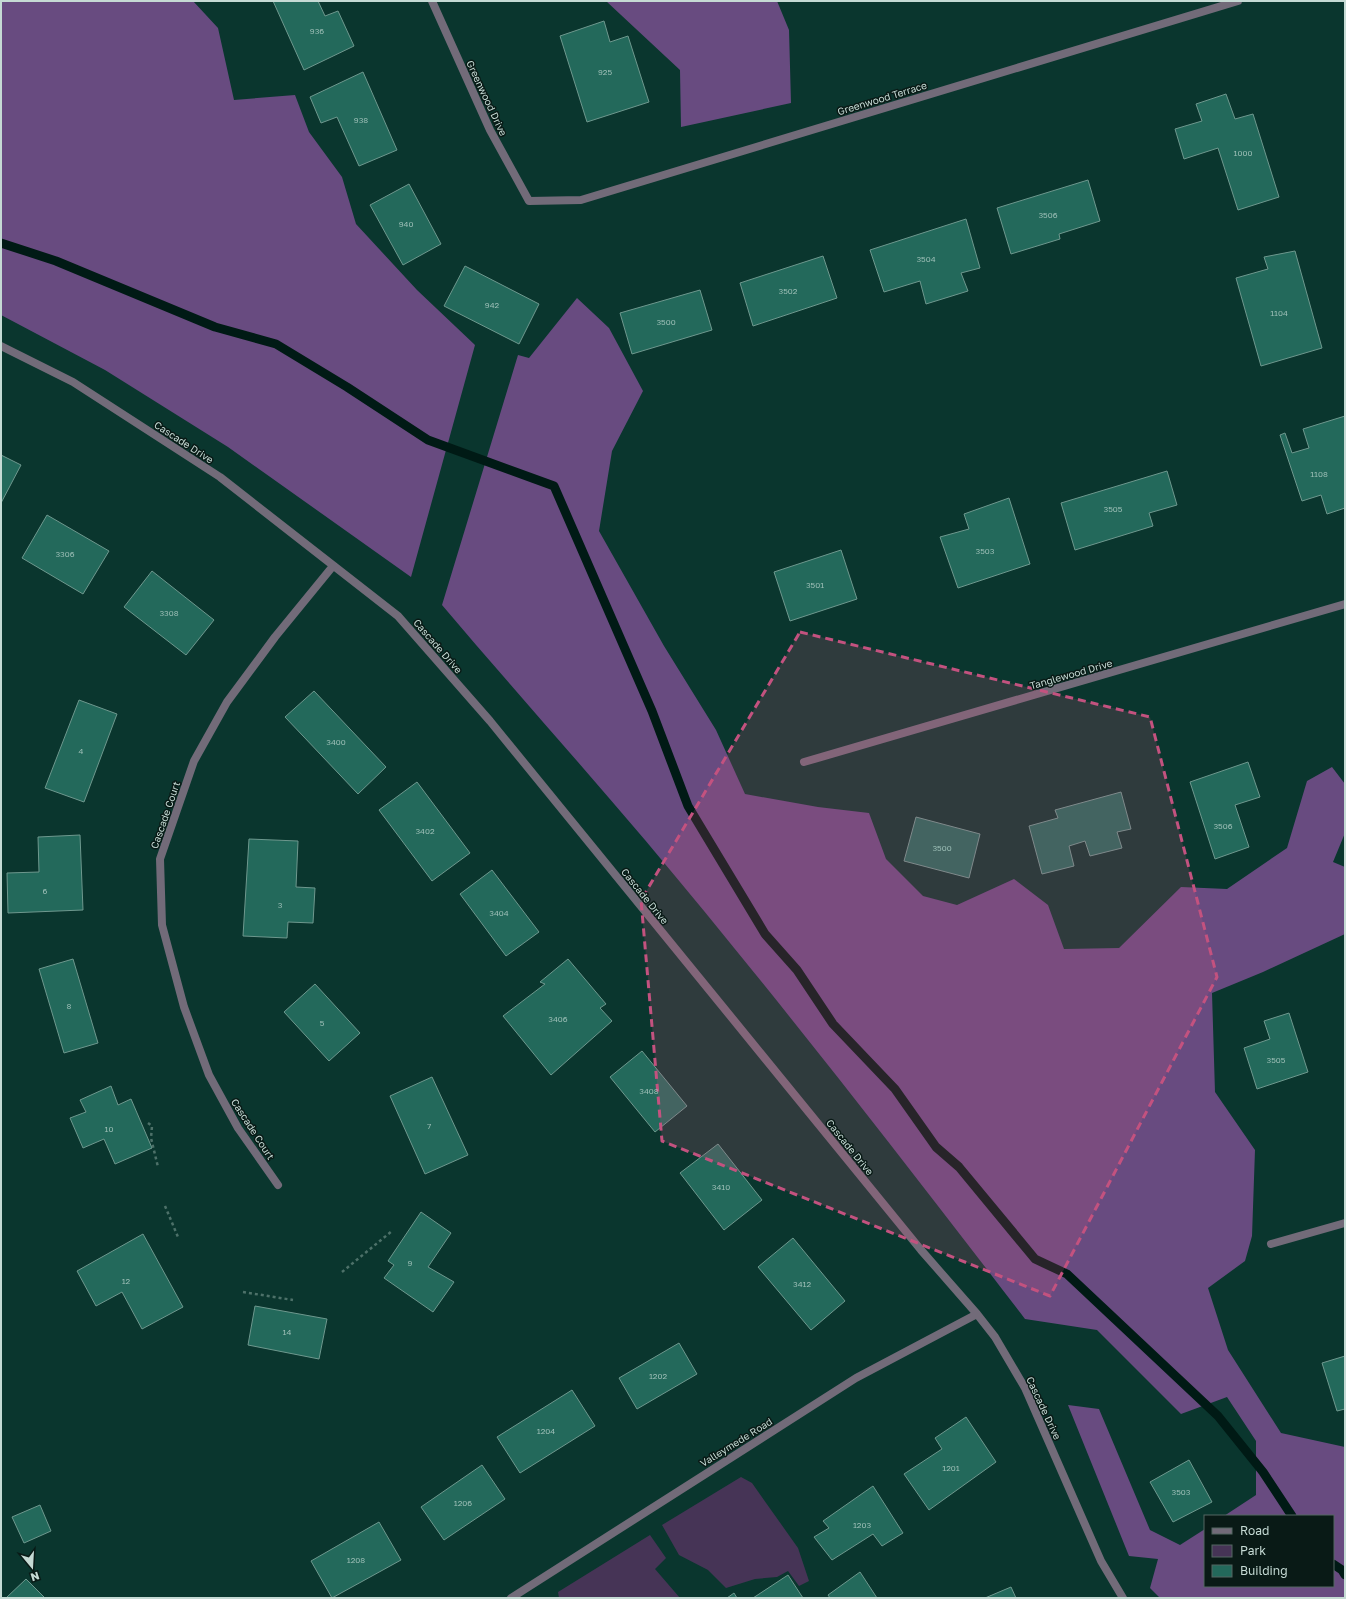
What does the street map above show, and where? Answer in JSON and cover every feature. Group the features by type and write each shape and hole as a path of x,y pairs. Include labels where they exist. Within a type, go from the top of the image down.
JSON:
{"street":[{"name":"Greenwood Drive","path":"432,1 490,130 529,201"},
{"name":"Greenwood Terrace","path":"529,201 581,200 1238,1"},
{"name":"Cascade Drive","path":"1,346 73,382 220,477 332,566 398,616 490,721 921,1250 995,1337 1025,1388 1101,1561 1123,1598"},
{"name":"Cascade Court","path":"278,1185 238,1128 206,1068 184,1007 162,925 160,859 194,761 227,702 275,637 332,566"},
{"name":"Tanglewood Drive","path":"804,762 1345,604"},
{"path":"1271,1244 1345,1223"},
{"name":"Valleymede Road","path":"511,1598 856,1378 977,1314"}],"path":[{"path":"148,1123 152,1126 151,1138 158,1166"},
{"path":"166,1206 178,1237"},
{"path":"342,1272 392,1231"},
{"path":"243,1292 293,1300"}],"highlighted area":[{"path":"800,632 1150,717 1217,977 1050,1296 662,1141 641,900"}],"green space":[{"path":"741,1477 752,1483 798,1548 809,1581 799,1586 788,1571 777,1577 755,1579 726,1588 708,1570 679,1555 662,1525"},
{"path":"650,1535 666,1558 655,1569 680,1598 559,1598 558,1592"}],"shaded area":[{"path":"1,1 193,1 218,28 234,100 295,95 309,132 342,177 356,224 417,290 475,345 411,577 228,447 105,370 1,315"},
{"path":"606,1 777,1 789,30 791,103 681,127 680,70"},
{"path":"577,298 609,328 643,391 612,451 599,531 664,646 716,730 745,794 818,807 869,813 886,859 923,896 957,905 1014,879 1048,905 1064,949 1119,948 1181,887 1227,889 1287,848 1307,781 1332,767 1345,784 1345,833 1333,862 1345,867 1345,934 1263,972 1212,993 1215,1092 1255,1150 1252,1236 1245,1261 1208,1288 1228,1350 1281,1433 1345,1447 1345,1598 1160,1598 1150,1588 1158,1559 1129,1556 1068,1405 1099,1409 1150,1530 1180,1545 1204,1530 1204,1587 1334,1587 1334,1515 1226,1515 1256,1495 1256,1441 1227,1397 1181,1414 1097,1330 1025,1319 885,1137 694,899 442,605 518,355 529,358"}],"building":[{"path":"273,1 318,1 325,16 338,11 354,46 304,70"},
{"path":"604,21 610,42 628,36 649,102 587,122 560,36"},
{"path":"363,72 397,150 359,166 337,117 321,123 310,97"},
{"path":"1226,94 1235,119 1253,114 1279,197 1238,210 1218,148 1184,159 1175,129 1202,121 1196,104"},
{"path":"1088,180 1100,221 1059,234 1060,239 1011,254 997,208"},
{"path":"409,184 441,244 403,265 370,205"},
{"path":"966,219 980,268 961,273 968,291 926,304 920,281 884,292 870,250"},
{"path":"1295,251 1322,348 1261,366 1236,278 1268,269 1264,257"},
{"path":"823,256 837,298 753,326 740,283"},
{"path":"465,266 539,304 519,344 444,306"},
{"path":"700,290 712,330 632,354 620,313"},
{"path":"1345,416 1345,508 1327,514 1321,495 1302,501 1280,435 1285,433 1292,453 1309,448 1303,429"},
{"path":"1,455 21,465 1,503"},
{"path":"1167,471 1177,505 1149,513 1153,526 1075,550 1061,503"},
{"path":"1009,498 1030,564 958,588 940,537 969,529 964,514"},
{"path":"47,515 109,551 83,594 22,558"},
{"path":"841,550 857,599 790,621 774,572"},
{"path":"152,571 214,620 186,655 124,607"},
{"path":"314,691 386,767 358,794 285,717"},
{"path":"79,700 117,714 84,802 45,788"},
{"path":"1248,762 1260,797 1235,805 1249,847 1215,859 1190,782"},
{"path":"417,782 470,853 432,881 379,810"},
{"path":"1121,792 1131,829 1117,832 1122,848 1090,856 1085,841 1069,846 1074,866 1042,874 1029,826 1058,818 1055,810"},
{"path":"916,817 980,834 969,878 904,861"},
{"path":"80,835 83,910 8,913 7,873 39,872 38,837"},
{"path":"249,839 298,841 296,887 315,888 313,923 288,922 287,938 243,936"},
{"path":"492,870 539,932 506,956 460,894"},
{"path":"73,959 98,1043 64,1053 39,969"},
{"path":"568,959 606,1004 600,1008 612,1021 551,1075 503,1016 545,984 540,982"},
{"path":"315,984 360,1033 329,1061 284,1012"},
{"path":"1289,1013 1308,1072 1257,1089 1244,1048 1270,1039 1264,1021"},
{"path":"642,1051 687,1106 655,1132 610,1077"},
{"path":"432,1077 468,1155 425,1174 390,1096"},
{"path":"111,1086 118,1105 131,1099 152,1148 115,1164 104,1139 83,1148 70,1118 86,1112 80,1100"},
{"path":"718,1144 762,1200 724,1230 680,1173"},
{"path":"421,1212 451,1233 428,1267 454,1282 433,1312 384,1278 394,1265 388,1261"},
{"path":"143,1234 183,1307 142,1329 122,1292 96,1306 77,1271"},
{"path":"793,1238 845,1301 811,1330 758,1267"},
{"path":"255,1306 327,1319 319,1359 248,1345"},
{"path":"679,1343 697,1374 637,1409 619,1378"},
{"path":"1345,1356 1345,1409 1337,1411 1322,1363"},
{"path":"572,1390 595,1426 520,1473 497,1437"},
{"path":"966,1417 996,1462 929,1510 904,1474 942,1449 935,1438"},
{"path":"1189,1460 1212,1502 1173,1522 1150,1482"},
{"path":"482,1465 505,1499 444,1540 421,1507"},
{"path":"873,1486 903,1533 882,1546 873,1534 832,1560 814,1537 829,1528 823,1521"},
{"path":"40,1505 51,1531 24,1543 12,1517"},
{"path":"379,1522 401,1560 332,1598 311,1561"},
{"path":"860,1572 877,1598 830,1598 828,1595"},
{"path":"788,1575 803,1598 753,1598"},
{"path":"26,1579 45,1598 6,1598"},
{"path":"1011,1587 1016,1598 985,1598"},
{"path":"734,1593 737,1598 727,1598"}],"waterway":[{"path":"1,243 56,261 215,327 276,344 347,387 428,440 554,486 652,711 688,806 765,934 797,970 833,1024 895,1089 936,1147 959,1167 1035,1259 1067,1274 1218,1416 1263,1472 1291,1515"},
{"path":"1334,1565 1342,1570 1345,1575"}]}
